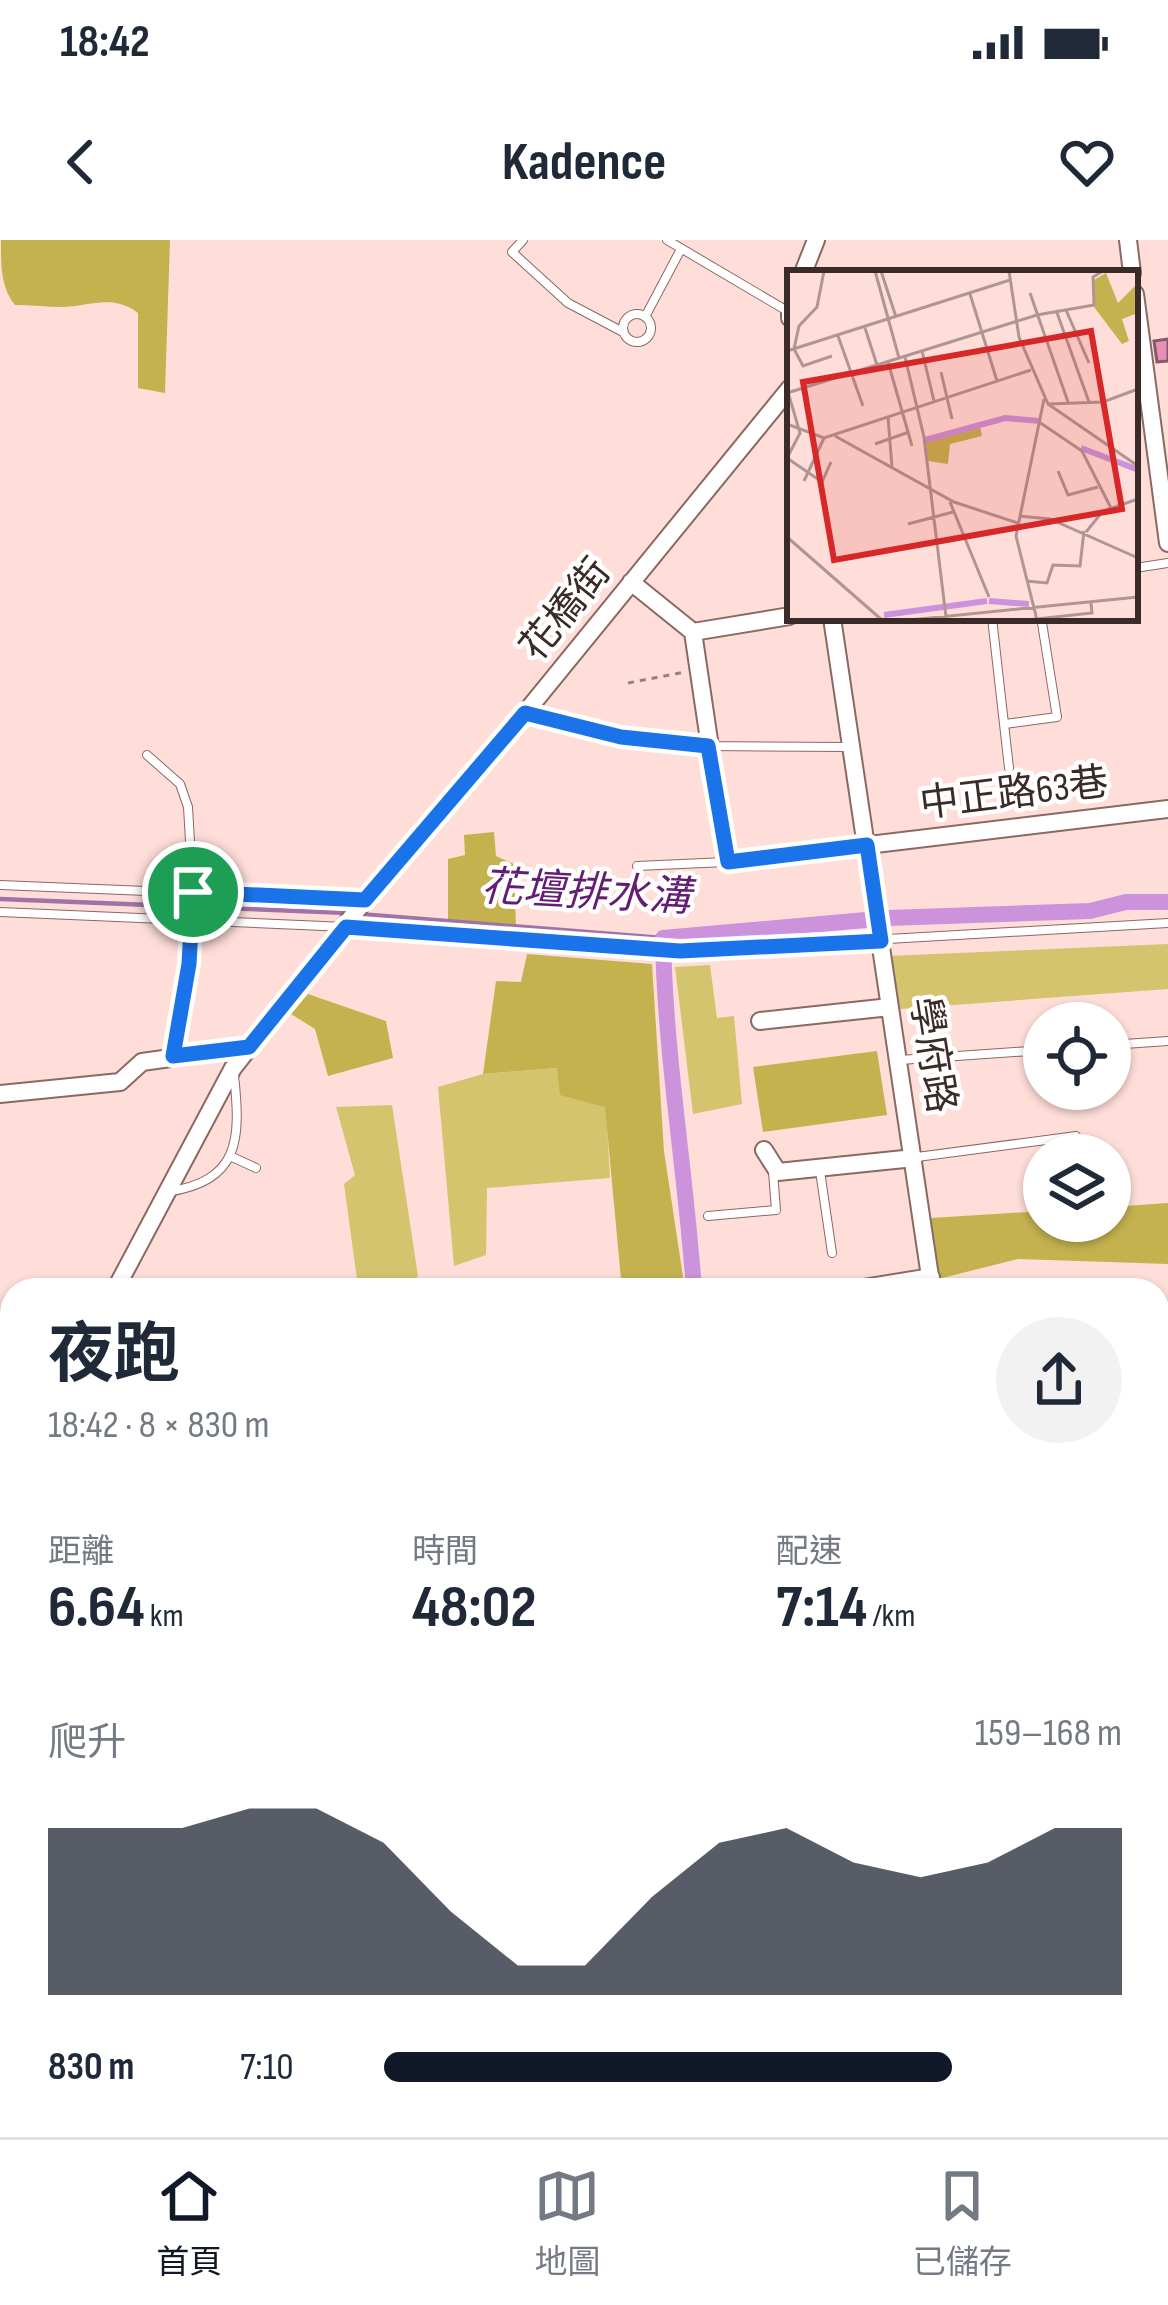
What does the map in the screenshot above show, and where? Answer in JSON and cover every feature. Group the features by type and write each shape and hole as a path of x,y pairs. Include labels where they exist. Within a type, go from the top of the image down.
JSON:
{"street":[{"path":"804,270 816,240"},
{"path":"1128,240 1132,270"},
{"path":"1138,317 1168,543"},
{"name":"花橋街","path":"121,1278 233,1068 365,900 525,713 787,392"},
{"path":"631,582 693,632 728,862"},
{"path":"693,632 787,616"},
{"name":"學府路","path":"832,621 931,1278"},
{"name":"中正路63巷","path":"728,862 1168,809"},
{"path":"760,1022 890,1007"},
{"path":"0,1094 120,1082 142,1063 249,1047"},
{"path":"768,1159 778,1172 914,1157"}],"lane":[{"path":"523,240 512,252 568,303 633,342 645,339 650,328 644,317"},
{"path":"667,240 787,312"},
{"path":"644,317 681,249"},
{"path":"623,332 627,319 644,317"},
{"path":"1138,568 1168,563"},
{"path":"992,621 1010,768"},
{"path":"1005,724 1057,717 1042,623"},
{"path":"525,713 621,737 708,746 851,746"},
{"path":"148,755 180,784 188,807 193,892 189,964 173,1056"},
{"path":"637,866 728,862"},
{"path":"0,884 365,900"},
{"path":"0,912 346,927 680,951 879,926 1168,923"},
{"path":"1131,1044 1168,1041"},
{"path":"900,1060 1023,1051"},
{"path":"165,1193 203,1187 230,1156 238,1112 233,1068"},
{"path":"914,1157 1023,1143"},
{"path":"230,1156 256,1168"},
{"path":"708,1216 776,1210 768,1159"},
{"path":"820,1169 832,1253"}],"path":[{"path":"628,683 698,670"}],"shaded area":[{"path":"1,240 170,240 165,393 138,388 138,313 111,302 15,305 4,282"},
{"path":"494,832 496,856 514,864 516,929 448,921 448,859 465,855 464,835"},
{"path":"1168,944 1168,989 900,1009 887,956"},
{"path":"527,954 652,964 664,1151 683,1278 621,1278 605,1107 560,1095 557,1068 483,1074 496,981 521,982"},
{"path":"710,965 717,1018 734,1016 742,1104 693,1114 675,967"},
{"path":"308,994 386,1021 393,1058 328,1076 315,1029 291,1014"},
{"path":"877,1051 887,1115 763,1132 753,1067"},
{"path":"558,1068 606,1107 610,1178 487,1188 486,1255 454,1266 438,1087 483,1074"},
{"path":"392,1105 416,1278 357,1278 344,1184 355,1175 336,1107"},
{"path":"1168,1203 1168,1264 1018,1259 938,1278 931,1218 1023,1212 1023,1242 1131,1242 1131,1206"}],"building":[{"path":"1168,339 1168,361 1157,362 1154,341"}],"waterway":[{"name":"花壇排水溝","path":"0,899 348,913"},
{"name":"花壇排水溝","path":"693,1278 663,938 888,918 1090,911 1126,902 1168,902"},
{"name":"花壇排水溝","path":"359,914 663,938"}],"route":[{"path":"525,713 621,737 708,746 728,862 867,845 881,941 680,951 346,927 249,1047 173,1056 189,964 193,892 365,900 525,713"}]}
